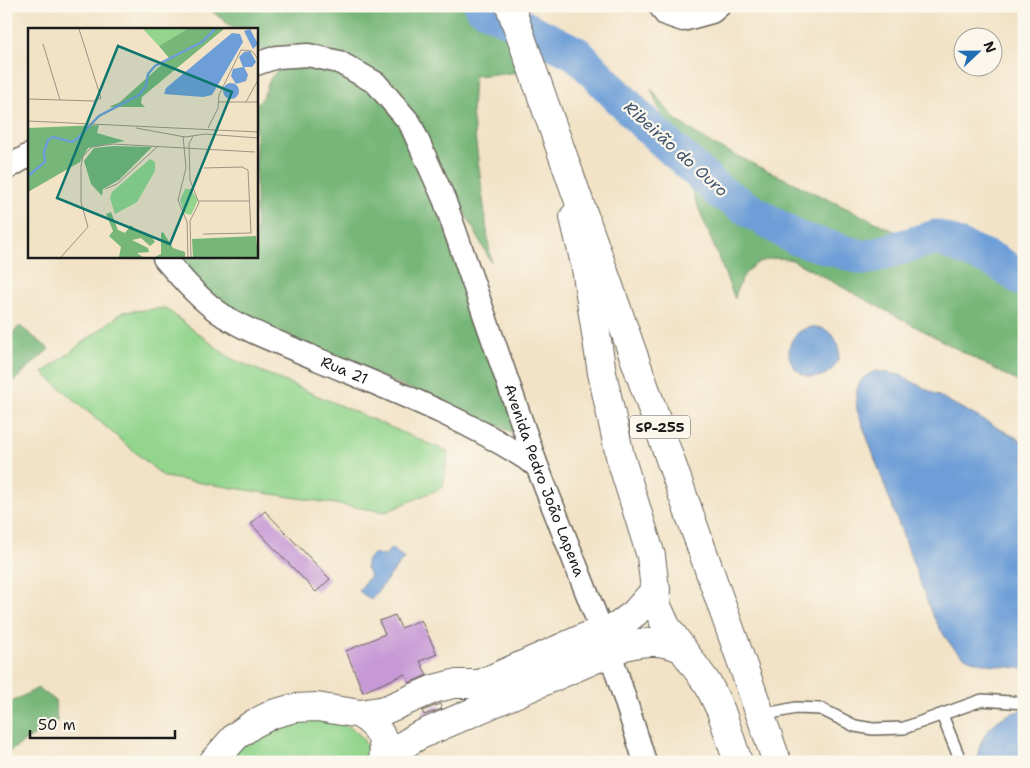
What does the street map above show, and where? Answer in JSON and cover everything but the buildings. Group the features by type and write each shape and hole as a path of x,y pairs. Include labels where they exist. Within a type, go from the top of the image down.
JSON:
{"main road":[{"name":"SP-255","path":"510,6 539,83 777,762"},
{"path":"539,83 586,268 602,373 620,456 651,556 657,606 666,626 680,648 709,686 721,711 738,762"},
{"path":"606,642 618,626 636,613 656,589"},
{"path":"385,762 402,746 484,694 606,642 666,642 680,648"},
{"path":"212,762 235,737 253,724 273,714 294,708 317,707 360,714 385,710 434,689 453,684 484,694"},
{"path":"360,714 372,722 381,734 385,745 385,762"}],"street":[{"path":"660,6 665,14 683,20 712,12 719,6"},
{"name":"Avenida Pedro João Lapena","path":"258,63 277,57 308,55 339,62 376,83 410,122 444,200 537,466 606,642 645,762"},
{"path":"6,169 28,156"},
{"name":"Rua 21","path":"164,258 191,288 224,316 259,334 465,424 504,443 537,466"}],"lane":[{"path":"761,715 796,708 821,709 855,726 873,729 904,728 982,700 1024,703"},
{"path":"942,715 961,762"}],"green space":[{"path":"206,6 499,6 523,72 474,76 472,112 491,262 413,115 331,52 286,44 264,52 258,48 258,28 233,28"},
{"path":"293,64 317,67 351,77 371,90 393,114 414,151 431,191 519,435 249,321 217,299 174,258 258,258 258,102 264,95 271,78 282,68"},
{"path":"651,89 676,120 710,143 1024,293 1024,385 792,260 771,259 754,265 742,279 735,299"},
{"path":"165,308 230,358 448,452 443,487 386,512 164,477 43,373 123,312"},
{"path":"20,326 49,349 6,388 6,339"},
{"path":"38,688 55,700 57,721 10,751 6,762 6,705"},
{"path":"299,719 335,723 354,730 362,738 367,748 370,762 225,762 258,732"}],"water":[{"path":"814,327 824,329 832,334 837,342 839,352 837,362 832,370 824,375 814,377 804,375 796,370 791,362 789,352 791,342 796,334 804,329"},
{"path":"876,371 900,375 1024,442 1024,669 977,662 967,658 949,643 931,612 857,410 856,397 858,386 864,377"},
{"path":"391,548 404,558 371,600 359,591 370,575 366,569 366,561 374,553 385,556"},
{"path":"1024,710 1024,762 977,762 981,743 991,727 1005,716"}],"waterway":[{"name":"Ribeirão do Ouro","path":"481,6 577,54 647,126 720,192 796,238 865,258 936,237 997,262 1024,280"}]}
